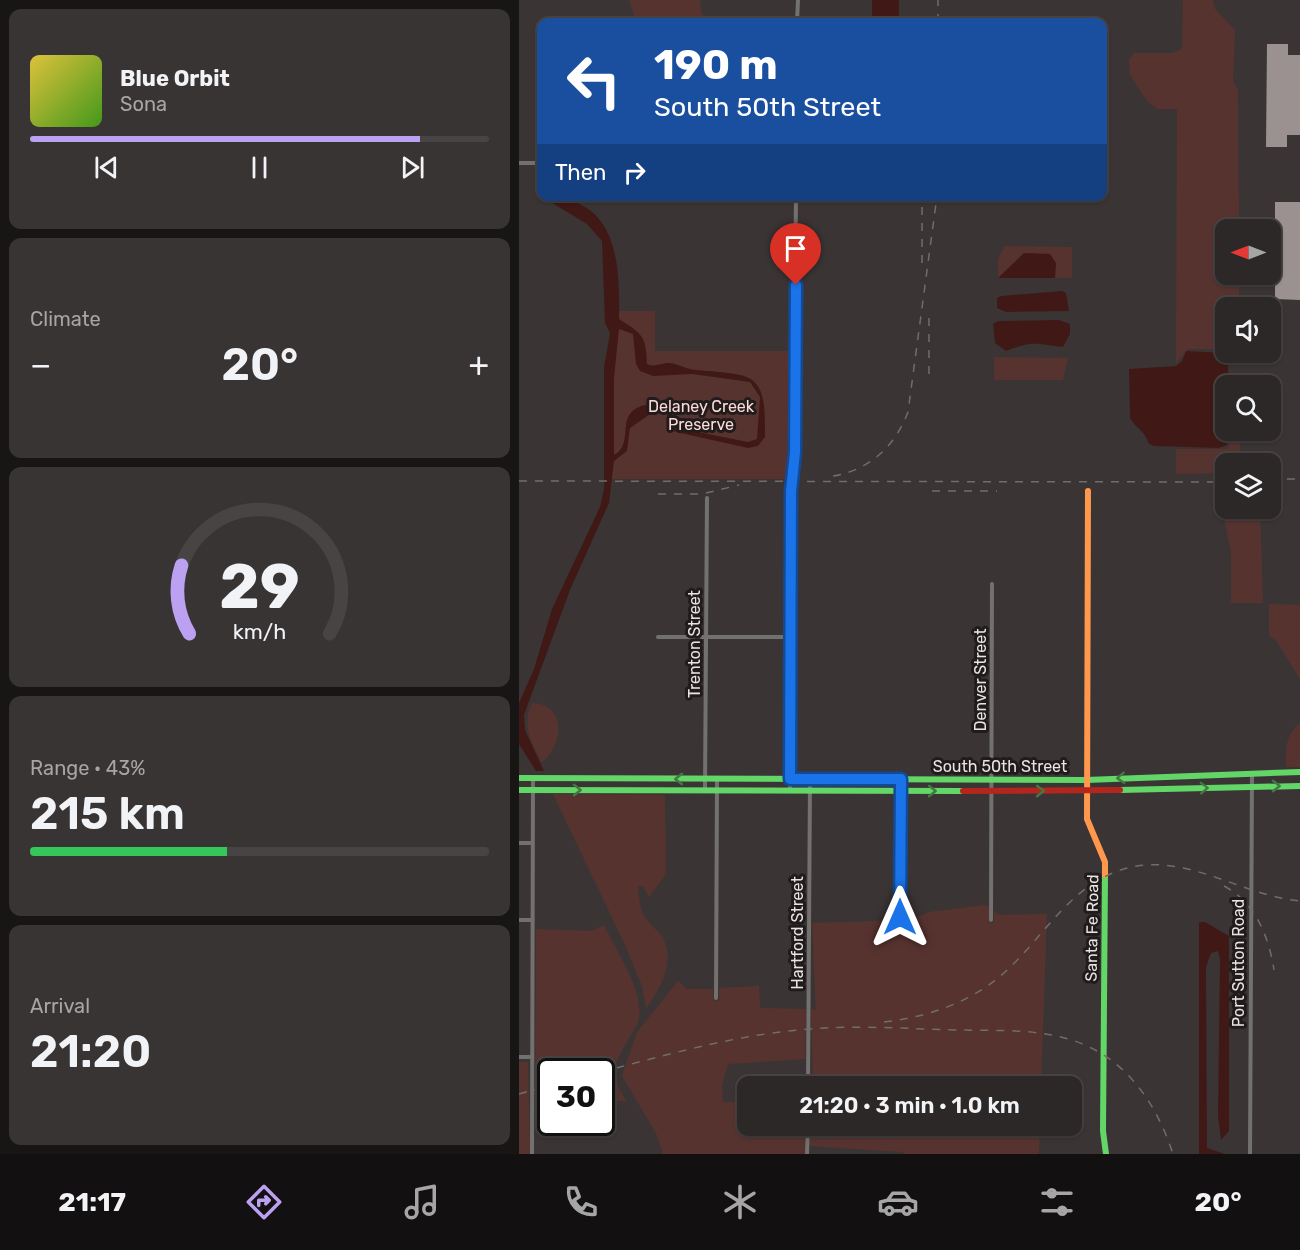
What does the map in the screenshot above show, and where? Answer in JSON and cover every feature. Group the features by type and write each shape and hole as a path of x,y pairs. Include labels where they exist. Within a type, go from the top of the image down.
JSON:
{"main road":[{"name":"Santa Fe Road","path":"1088,491 1086,791 1087,819 1105,862 1103,1131 1106,1154"},
{"name":"South 50th Street","path":"519,778 1086,780 1251,772 1300,772"},
{"name":"South 50th Street","path":"519,790 1086,791 1300,786"}],"street":[{"path":"798,0 798,18"},
{"path":"519,163 537,163"},
{"path":"790,791 791,491 795,452 796,201"},
{"name":"Trenton Street","path":"705,790 707,498"},
{"name":"Denver Street","path":"991,920 994,791 992,780 992,584"},
{"path":"658,636 790,637"},
{"name":"Port Sutton Road","path":"1250,1154 1251,772"},
{"path":"532,1154 533,778"},
{"path":"625,779 625,790"},
{"path":"716,998 717,779"},
{"name":"Hartford Street","path":"808,1076 810,779"},
{"path":"900,917 901,779"},
{"path":"519,843 532,843"},
{"path":"519,920 533,920"},
{"path":"519,1057 531,1057"},
{"path":"807,1154 808,1136"}],"green space":[{"path":"629,0 700,0 701,13 710,18 635,18"},
{"path":"1179,0 1213,0 1215,9 1235,30 1233,81 1238,90 1239,219 1215,219 1215,285 1239,285 1239,297 1215,297 1215,349 1188,349 1176,363 1177,109 1158,109 1148,102 1130,75 1129,60 1134,53 1172,53 1182,49 1183,1"},
{"path":"1005,246 1072,247 1072,278 1055,278 1056,263 1018,258 1012,267 998,278 998,259"},
{"name":"Delaney Creek Preserve","path":"611,311 655,311 655,351 793,351 792,479 610,479"},
{"path":"994,357 1068,358 1063,380 994,380"},
{"path":"1231,441 1240,441 1240,453 1215,453 1215,473 1176,474 1176,449 1227,449"},
{"path":"1224,519 1260,519 1263,603 1231,603 1231,553"},
{"path":"1269,604 1300,605 1300,679 1276,640 1269,636"},
{"path":"532,703 543,705 551,710 558,726 555,746 542,762 529,733 528,718"},
{"path":"1300,723 1300,767 1286,767 1286,748 1289,738"},
{"path":"553,794 665,795 666,874 649,897 643,886 638,886 643,914 661,935 668,954 662,983 646,1008 642,986 625,945"},
{"path":"986,905 989,907 989,923 994,923 994,911 1000,915 1047,914 1041,1076 813,1076 811,1010 816,1009 812,923 910,920 929,912"},
{"path":"604,925 629,974 638,1001 637,1024 615,1065 615,1058 537,1058 537,1101 535,1101 536,929 591,931"},
{"path":"678,981 686,989 713,989 714,1001 719,1000 719,988 759,986 760,1008 806,1009 805,1059 728,1064 722,1086 723,1102 737,1102 737,1136 805,1136 805,1154 663,1154 656,1133 622,1076 637,1032"},
{"path":"519,1062 528,1062 530,1154 519,1154"},
{"path":"615,1080 626,1101 615,1101"},
{"path":"810,1136 1040,1136 1039,1154 904,1154 904,1152 810,1146"}],"shaded area":[{"path":"872,0 899,0 899,18 872,18"},
{"path":"549,201 569,201 586,208 600,220 609,236 615,255 619,319 642,337 646,347 647,364 672,363 692,369 732,373 753,381 763,400 765,437 758,446 748,448 676,432 668,428 666,403 630,428 627,451 614,461 609,503 570,590 524,715 525,730 544,771 536,771 519,744 519,703 534,669 552,609 600,507 604,489 604,367 610,333 605,323 602,241 587,224","holes":["619,329 633,334 636,364 640,371 653,376 692,374 750,382 760,397 757,439 748,442 683,429 672,419 673,398 670,398 640,407 630,414 627,419 623,445 614,455 614,378"]},
{"path":"1024,253 1050,254 1056,263 1055,278 998,278"},
{"path":"1062,291 1066,293 1069,311 1006,312 997,308 997,298 1001,296"},
{"path":"1059,320 1070,324 1070,334 1063,347 1029,344 1006,351 995,343 993,324 998,321"},
{"path":"1186,351 1215,352 1215,363 1228,363 1228,375 1215,375 1215,441 1228,441 1227,445 1219,448 1154,446 1149,444 1130,418 1129,369 1176,366 1182,361"},
{"path":"1199,922 1205,922 1229,936 1229,1131 1221,1140 1218,1116 1220,959 1218,951 1211,953 1206,967 1207,1148 1225,1154 1199,1154"}],"building":[{"path":"1267,44 1288,44 1288,55 1300,55 1300,135 1287,135 1287,147 1266,147"},
{"path":"1275,202 1300,202 1300,300 1275,297 1275,285 1281,285 1281,219 1275,219"}],"railway":[{"path":"938,0 938,18"},
{"path":"922,201 922,263"},
{"path":"833,476 870,462 896,436 908,412 936,201"},
{"path":"929,312 929,374"},
{"path":"1281,479 1300,479"},
{"path":"519,481 1215,482"},
{"path":"658,494 702,494 739,485"},
{"path":"932,491 997,491"},
{"path":"884,1022 933,1012 964,1000 992,983 1020,957 1063,908 1096,882 1115,872 1137,866 1178,867 1279,898 1300,901"},
{"path":"1224,886 1244,901 1259,922 1274,970"},
{"path":"615,1068 731,1040 810,1029 847,1027 1039,1033 1085,1045 1116,1064 1141,1090 1151,1105 1173,1154"},
{"path":"519,1094 537,1089"}],"traffic: fast":[{"path":"519,778 1086,780 1300,772"},
{"path":"1120,790 1300,786"},
{"path":"519,790 963,791"},
{"path":"1105,875 1103,1131 1106,1154"}],"traffic: slow":[{"path":"1088,491 1087,819 1105,862 1105,875"}],"traffic: jam":[{"path":"963,791 1120,790"}],"route":[{"path":"796,285 795,452 791,491 790,779 901,779 900,917"}]}
